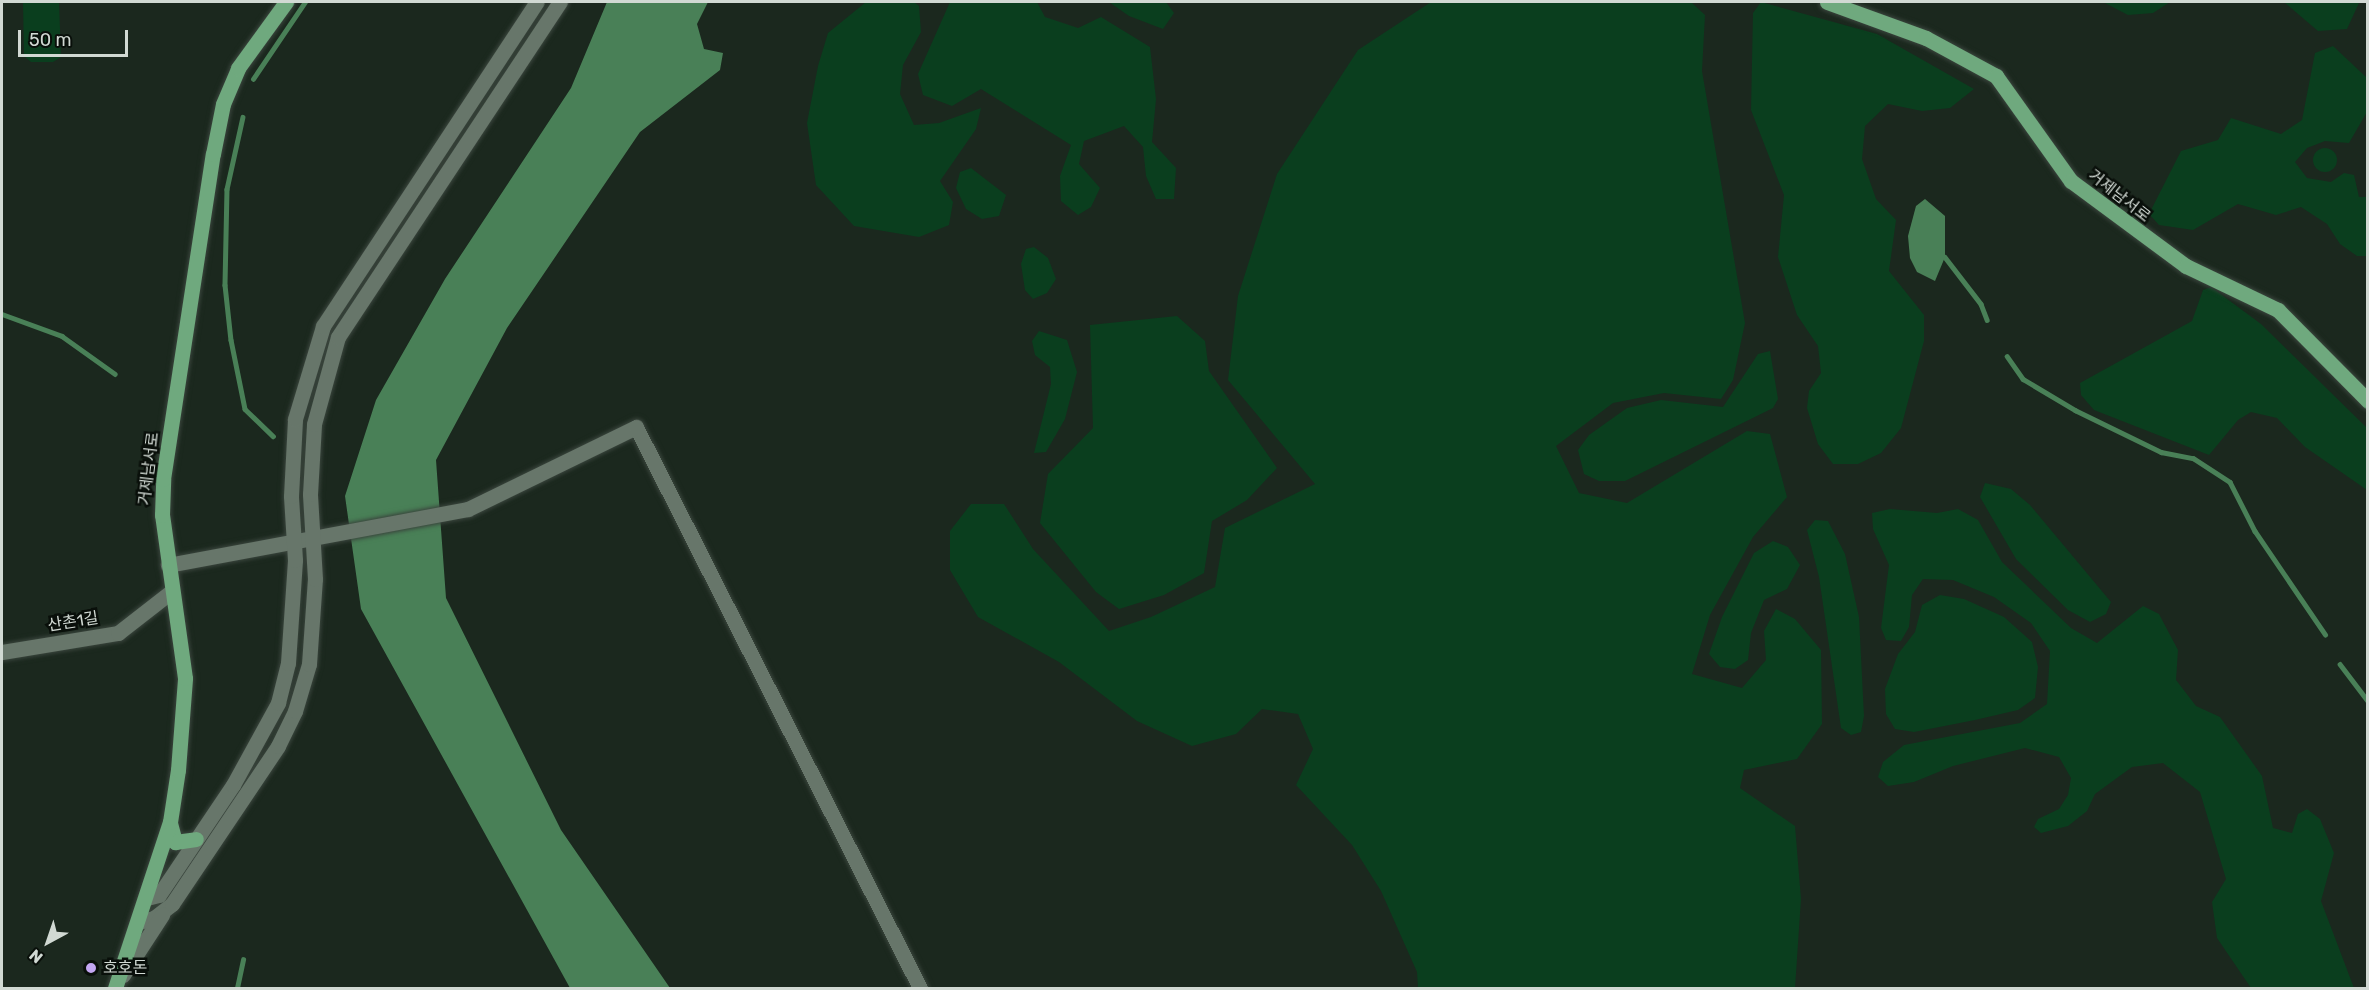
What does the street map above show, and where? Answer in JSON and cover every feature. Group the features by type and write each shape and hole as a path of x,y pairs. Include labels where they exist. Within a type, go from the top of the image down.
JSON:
{"main road":[{"name":"거제남서로","path":"116,988 170,822 176,780 184,678 168,565 163,478 223,104 238,68 286,2"},
{"name":"거제남서로","path":"1827,2 1926,39 1996,76 2071,181 2186,266 2278,310 2367,401"},
{"path":"170,822 175,842 196,839"}],"street":[{"path":"147,898 159,895 261,739 278,703 288,663 295,419 323,326 537,2"},
{"path":"116,988 164,912 278,746 295,711 309,664 315,537 310,494 314,424 338,337 560,2"},
{"path":"168,565 468,509 636,427 920,988"},
{"name":"산촌1길","path":"2,652 118,633 172,591"},
{"path":"139,922 164,912"}],"shaded area":[{"path":"23,2 59,2 61,57 53,62 31,62 24,56"},
{"path":"607,2 708,2 697,24 704,49 723,53 720,70 640,132 507,328 436,460 446,598 561,830 670,988 570,988 361,609 345,496 376,400 445,279 571,88"},
{"path":"866,2 914,2 919,6 921,32 903,65 900,94 914,125 939,123 981,108 976,129 940,181 953,202 949,225 919,237 854,226 816,185 807,123 818,66 828,33"},
{"path":"950,2 1037,2 1045,17 1078,28 1101,17 1150,47 1156,99 1152,142 1176,168 1174,199 1156,199 1146,176 1143,147 1124,126 1084,141 1079,164 1100,188 1091,207 1078,215 1061,201 1060,176 1071,145 981,89 952,106 923,95 918,74"},
{"path":"1109,2 1166,2 1174,13 1163,29 1129,16"},
{"path":"1431,2 1691,2 1705,15 1702,71 1745,323 1733,380 1721,399 1664,393 1613,403 1556,446 1579,493 1627,503 1747,431 1770,434 1787,497 1753,537 1710,615 1692,674 1742,688 1766,660 1764,631 1776,609 1795,619 1821,650 1822,724 1797,759 1744,770 1740,788 1795,826 1801,899 1795,988 1418,988 1417,972 1381,891 1352,845 1296,785 1313,749 1298,714 1262,709 1236,734 1192,746 1137,721 1059,662 978,617 950,570 950,531 971,504 1004,504 1033,549 1109,631 1151,617 1215,587 1225,528 1315,484 1228,380 1238,296 1277,174 1358,50"},
{"path":"1761,2 1877,34 1974,89 1950,108 1922,111 1888,104 1865,126 1862,159 1876,199 1896,220 1889,271 1924,315 1924,341 1901,428 1881,453 1858,464 1833,464 1818,444 1807,408 1809,391 1821,373 1818,346 1797,315 1778,257 1784,195 1751,110 1753,13"},
{"path":"2103,2 2170,2 2153,13 2128,15"},
{"path":"2284,2 2359,3 2347,29 2318,31"},
{"path":"2333,46 2366,77 2367,112 2349,143 2325,141 2307,148 2295,162 2307,178 2331,182 2344,173 2354,175 2359,197 2367,197 2367,256 2357,256 2340,244 2327,224 2301,207 2276,215 2238,204 2193,230 2159,225 2149,214 2181,151 2218,140 2231,118 2281,134 2302,120 2315,53"},
{"path":"2325,148 2330,149 2336,155 2336,165 2330,171 2325,172 2320,171 2314,165 2313,160 2314,155 2320,149"},
{"path":"971,168 1006,195 999,216 982,219 966,209 956,188 960,172"},
{"path":"1925,199 1945,216 1945,257 1935,281 1917,272 1910,258 1908,236 1916,206"},
{"path":"1034,247 1048,258 1056,279 1047,293 1033,299 1025,290 1021,264 1026,249"},
{"path":"2211,287 2261,324 2367,428 2367,490 2305,447 2277,418 2251,412 2238,420 2209,455 2094,410 2081,395 2080,383 2192,321 2203,290"},
{"path":"1177,316 1205,341 1209,371 1277,468 1247,500 1212,521 1204,573 1164,595 1119,609 1096,592 1040,523 1048,474 1093,428 1090,325"},
{"path":"1039,331 1067,340 1077,372 1065,419 1046,452 1034,453 1051,384 1050,367 1035,355 1032,341"},
{"path":"1770,351 1778,399 1773,408 1625,481 1599,481 1584,474 1578,450 1589,435 1627,408 1661,400 1723,407 1758,354"},
{"path":"1985,483 2011,489 2030,505 2111,602 2106,614 2090,622 2068,610 2016,559 1980,497"},
{"path":"1890,509 1937,513 1958,509 1978,520 2002,562 2071,628 2097,643 2143,606 2159,614 2178,650 2176,680 2196,706 2220,717 2262,776 2273,828 2292,833 2298,814 2307,809 2320,819 2334,853 2321,901 2354,988 2251,988 2217,938 2212,902 2226,879 2200,792 2163,763 2132,767 2095,794 2087,811 2068,826 2041,833 2034,827 2038,819 2059,809 2068,795 2071,778 2059,757 2025,748 1953,766 1914,782 1888,786 1878,777 1883,762 1904,745 2020,723 2047,704 2050,651 2031,623 1994,597 1953,580 1923,579 1912,595 1909,627 1901,641 1886,640 1881,628 1889,565 1873,529 1872,513"},
{"path":"1815,520 1828,521 1845,554 1859,617 1864,716 1861,732 1851,735 1841,728 1819,577 1807,530"},
{"path":"1773,541 1788,547 1800,565 1787,589 1764,600 1751,633 1748,660 1735,669 1720,667 1709,654 1722,617 1754,553"},
{"path":"1940,595 1964,599 2004,617 2032,642 2038,667 2035,698 2018,710 1975,720 1914,732 1895,729 1886,714 1885,689 1898,654 1915,632 1922,605"}],"waterway":[{"path":"253,79 305,2"},
{"path":"243,117 227,189 225,285 231,340 245,409 273,436"},
{"path":"1945,257 1981,304 1987,320"},
{"path":"2,314 62,336 115,374"},
{"path":"2007,356 2023,379 2075,410 2161,452 2193,458 2230,482 2255,531 2325,634"},
{"path":"2340,664 2368,701"},
{"path":"237,988 243,960"}],"place":[{"name":"호호돈","path":"91,968"}]}
